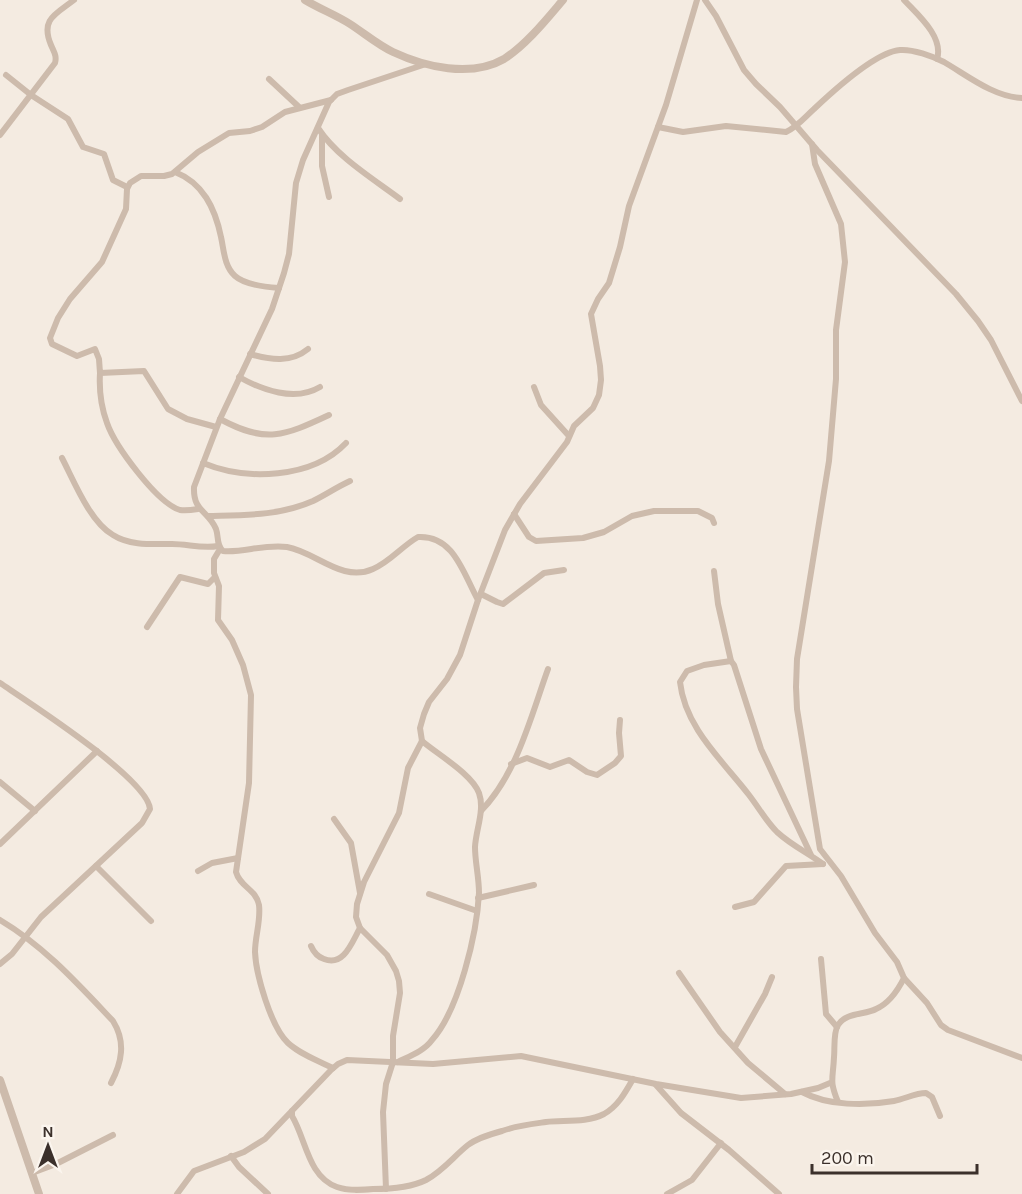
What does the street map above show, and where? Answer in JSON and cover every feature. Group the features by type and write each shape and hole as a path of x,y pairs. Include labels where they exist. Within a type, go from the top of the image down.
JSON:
{"street":[{"path":"0,135 55,63 55,53 46,27 49,20 74,0"},
{"path":"305,0 343,20 392,52 448,69 473,69 503,59 533,33 563,0"},
{"path":"386,1189 383,1112 386,1084 394,1062 393,1036 400,993 396,971 387,955 360,928 356,917 360,893 399,813 408,768 422,741 420,728 424,714 429,702 447,679 460,655 505,530 514,514 567,442 574,426 593,408 599,395 600,366 591,314 609,283 629,206 658,127 697,0"},
{"path":"705,0 716,16 744,70 956,294 978,321 991,340 1022,401"},
{"path":"904,0 917,12 937,41 939,51 937,59"},
{"path":"658,127 683,132 726,126 782,133 789,131 859,71 888,53 904,50 937,59 974,81 1002,94 1022,98"},
{"path":"333,1068 287,1042 276,1023 263,990 256,962 259,924 257,899 253,891 239,880 236,872 249,783 250,695 243,665 232,640 218,620 219,586 215,577 214,559 219,548 216,527 198,508 194,487 216,427 272,309 289,254 296,183 303,160 320,131 331,100 337,94 427,64"},
{"path":"6,75 31,95 68,119 75,129 80,145 104,154 113,180 127,187"},
{"path":"269,79 299,107"},
{"path":"198,508 180,510 172,506 157,494 125,457 106,422 100,400 99,359 95,349 77,356 52,344 50,340 58,318 70,299 102,262 126,209 127,187 139,177 164,177 175,172 198,152 230,133 250,131 262,127 285,112 331,100"},
{"path":"320,131 322,166 328,197"},
{"path":"320,131 339,152 400,199"},
{"path":"812,144 815,164 841,224 844,239 844,272 836,330 836,379 829,461 802,621 796,687 816,835 826,863"},
{"path":"175,172 197,184 204,194 219,226 227,266 236,277 262,286 279,288"},
{"path":"250,354 285,360 298,357 308,349"},
{"path":"100,373 144,371 168,409 187,419 216,427"},
{"path":"239,377 255,386 292,394 313,391 320,387"},
{"path":"534,387 541,405 569,436"},
{"path":"220,419 251,434 267,435 295,430 329,415"},
{"path":"203,463 228,471 286,472 322,460 346,443"},
{"path":"62,458 82,497 98,521 114,537 146,544 219,548 229,552 260,547 292,548 352,573 375,569 412,540 427,537 437,539 451,549 479,597 503,604 544,573 564,570"},
{"path":"207,516 250,516 279,512 313,501 350,482"},
{"path":"514,514 528,537 536,541 583,538 604,532 632,516 654,511 698,511 712,518 714,523"},
{"path":"714,571 718,604 731,662 734,665 767,763 811,855"},
{"path":"147,627 180,577 208,584 215,577"},
{"path":"731,662 704,665 687,671 680,682 682,696 712,753 737,780 767,821 786,839 826,863 841,876 866,918 897,962 904,978 927,1003 941,1025 948,1030 1022,1059"},
{"path":"481,811 497,793 511,764 548,669"},
{"path":"0,683 97,751 139,788 148,798 150,809 142,823 41,917 12,954 0,964"},
{"path":"511,764 527,758 550,767 569,760 587,772 597,775 621,756 620,720"},
{"path":"394,1062 416,1053 432,1041 449,1015 464,972 477,911 478,874 475,848 481,799 475,784 422,741"},
{"path":"0,844 97,751"},
{"path":"0,782 36,811"},
{"path":"334,819 351,843 360,893"},
{"path":"198,871 212,863 238,858"},
{"path":"735,907 754,902 786,866 826,863"},
{"path":"96,866 151,921"},
{"path":"478,898 534,885"},
{"path":"429,894 477,911"},
{"path":"0,920 25,936 49,956 113,1021 119,1030 122,1047 121,1057 111,1083"},
{"path":"311,946 319,957 338,961 345,954 360,928"},
{"path":"821,959 826,1014 837,1027"},
{"path":"679,973 706,1008 720,1032 748,1063 785,1095"},
{"path":"735,1047 772,977"},
{"path":"838,1102 830,1083 839,1023 849,1017 876,1010 885,1004 898,991 904,978"},
{"path":"177,1194 194,1172 253,1147 277,1128 333,1068 354,1059 453,1064 521,1056 726,1096 785,1095 830,1083"},
{"path":"292,1111 310,1159 325,1181 339,1188 358,1192 386,1189 396,1191 428,1179 479,1138 522,1126 585,1120 603,1115 619,1102 633,1079"},
{"path":"0,1080 39,1194"},
{"path":"656,1084 681,1113 721,1143 770,1191 779,1194"},
{"path":"801,1091 817,1099 838,1102 890,1101 926,1093 932,1097 940,1116"},
{"path":"32,1173 113,1136"},
{"path":"667,1194 692,1180 721,1143"},
{"path":"231,1156 239,1167 268,1194"}]}
